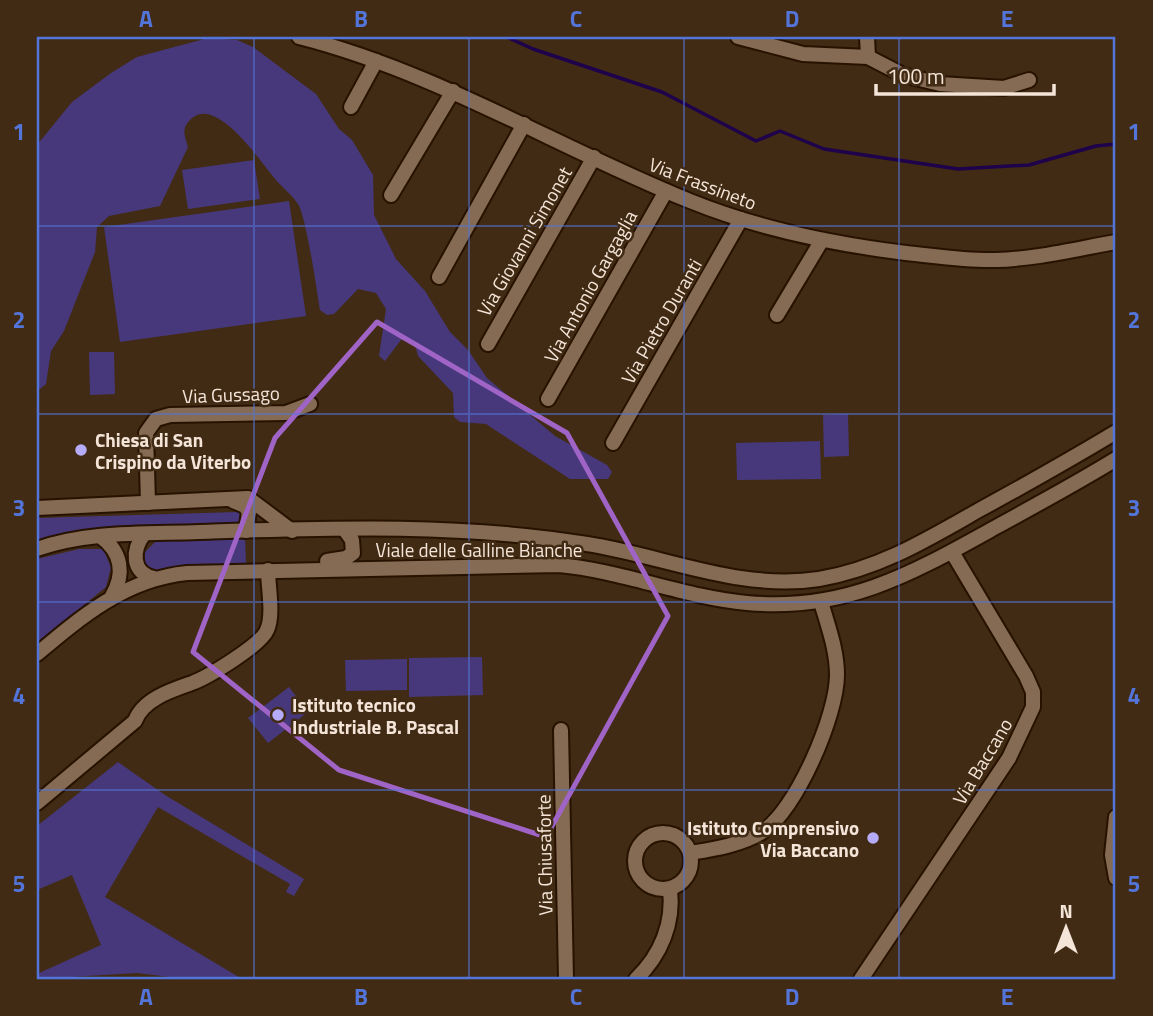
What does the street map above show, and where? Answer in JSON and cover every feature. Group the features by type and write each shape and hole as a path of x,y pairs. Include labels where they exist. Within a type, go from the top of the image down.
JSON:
{"street":[{"name":"Via Frassineto","path":"299,37 376,61 453,91 666,191 741,219 822,240 975,261 1022,258 1116,242"},
{"path":"737,37 803,54 868,57 903,75 940,84 1004,88 1029,80"},
{"path":"867,37 868,57"},
{"path":"351,107 376,61"},
{"path":"391,195 453,91"},
{"path":"439,277 524,124"},
{"name":"Via Giovanni Simonet","path":"488,344 594,157"},
{"name":"Via Antonio Gargaglia","path":"548,399 666,191"},
{"name":"Via Pietro Duranti","path":"613,443 741,219"},
{"path":"777,315 822,240"},
{"path":"1096,246 1116,251"},
{"name":"Via Gussago","path":"148,503 146,433 156,419 170,415 286,412 310,404"},
{"name":"Viale delle Galline Bianche","path":"37,549 100,536 432,529 526,535 618,549 734,578 780,582 812,580 865,568 909,550 1116,432"},
{"name":"Viale delle Galline Bianche","path":"37,654 111,598 154,578 187,573 559,565 612,571 732,601 771,604 821,602 859,593 911,574 1116,459"},
{"path":"228,500 247,508 250,519 246,531"},
{"path":"37,508 255,501 292,531"},
{"path":"299,570 312,563 351,555 354,547 345,530"},
{"path":"144,534 136,546 136,561 142,573 154,578"},
{"path":"100,536 115,552 121,570 111,598"},
{"name":"Via Baccano","path":"861,979 1009,758 1033,707 1029,683 952,552"},
{"path":"37,803 135,721 138,713 170,689 194,682 261,640 268,628 268,570"},
{"path":"690,853 732,844 761,833 780,814 798,785 825,726 837,682 834,646 821,602"},
{"name":"Via Chiusaforte","path":"561,730 566,979"},
{"path":"1116,817 1112,855 1116,878"},
{"path":"670,834 679,838 690,853 689,871 678,885 670,889 661,890 643,883 635,866 638,848 652,835 670,834"},
{"path":"636,979 661,947 669,917 670,889"}],"highlighted area":[{"path":"377,322 567,433 668,616 546,837 339,770 193,652 275,438"}],"shaded area":[{"path":"208,38 237,40 253,47 316,94 339,129 352,140 373,175 374,215 396,259 425,291 450,332 468,350 487,378 555,436 607,465 612,472 608,479 570,479 486,424 460,422 454,417 453,393 418,356 414,341 404,336 385,361 379,356 386,309 376,293 358,289 334,314 327,315 320,310 308,238 298,204 239,135 214,116 202,114 192,118 186,125 188,147 160,206 109,216 97,227 95,252 64,331 51,351 46,384 40,389 37,387 37,145 72,102 111,73 137,57"},
{"path":"254,160 260,199 188,209 182,170"},
{"path":"289,201 306,316 120,342 104,227"},
{"path":"89,352 114,352 115,394 90,395"},
{"path":"848,414 849,456 824,457 823,415"},
{"path":"820,441 821,479 737,480 736,443"},
{"path":"237,512 244,517 242,523 85,529 37,540 37,518"},
{"path":"245,534 246,566 155,571 145,564 145,552 157,540"},
{"path":"79,549 103,549 111,567 106,587 37,643 37,559"},
{"path":"482,657 483,695 409,697 409,658"},
{"path":"407,659 407,690 346,691 345,660"},
{"name":"Istituto tecnico Industriale B. Pascal","path":"289,687 308,712 268,743 248,718"},
{"path":"118,762 165,795 304,879 294,896 286,892 290,884 158,807 105,897 242,979 187,979 137,973 37,979 37,974 101,945 72,875 37,890 37,826"}],"waterway":[{"path":"507,37 533,49 662,92 756,141 780,131 824,149 958,169 1029,165 1096,146 1116,144"}],"place":[{"name":"Chiesa di San Crispino da Viterbo","path":"81,450"},
{"name":"Istituto tecnico Industriale B. Pascal","path":"278,715"},
{"name":"Istituto Comprensivo Via Baccano","path":"873,838"}]}
